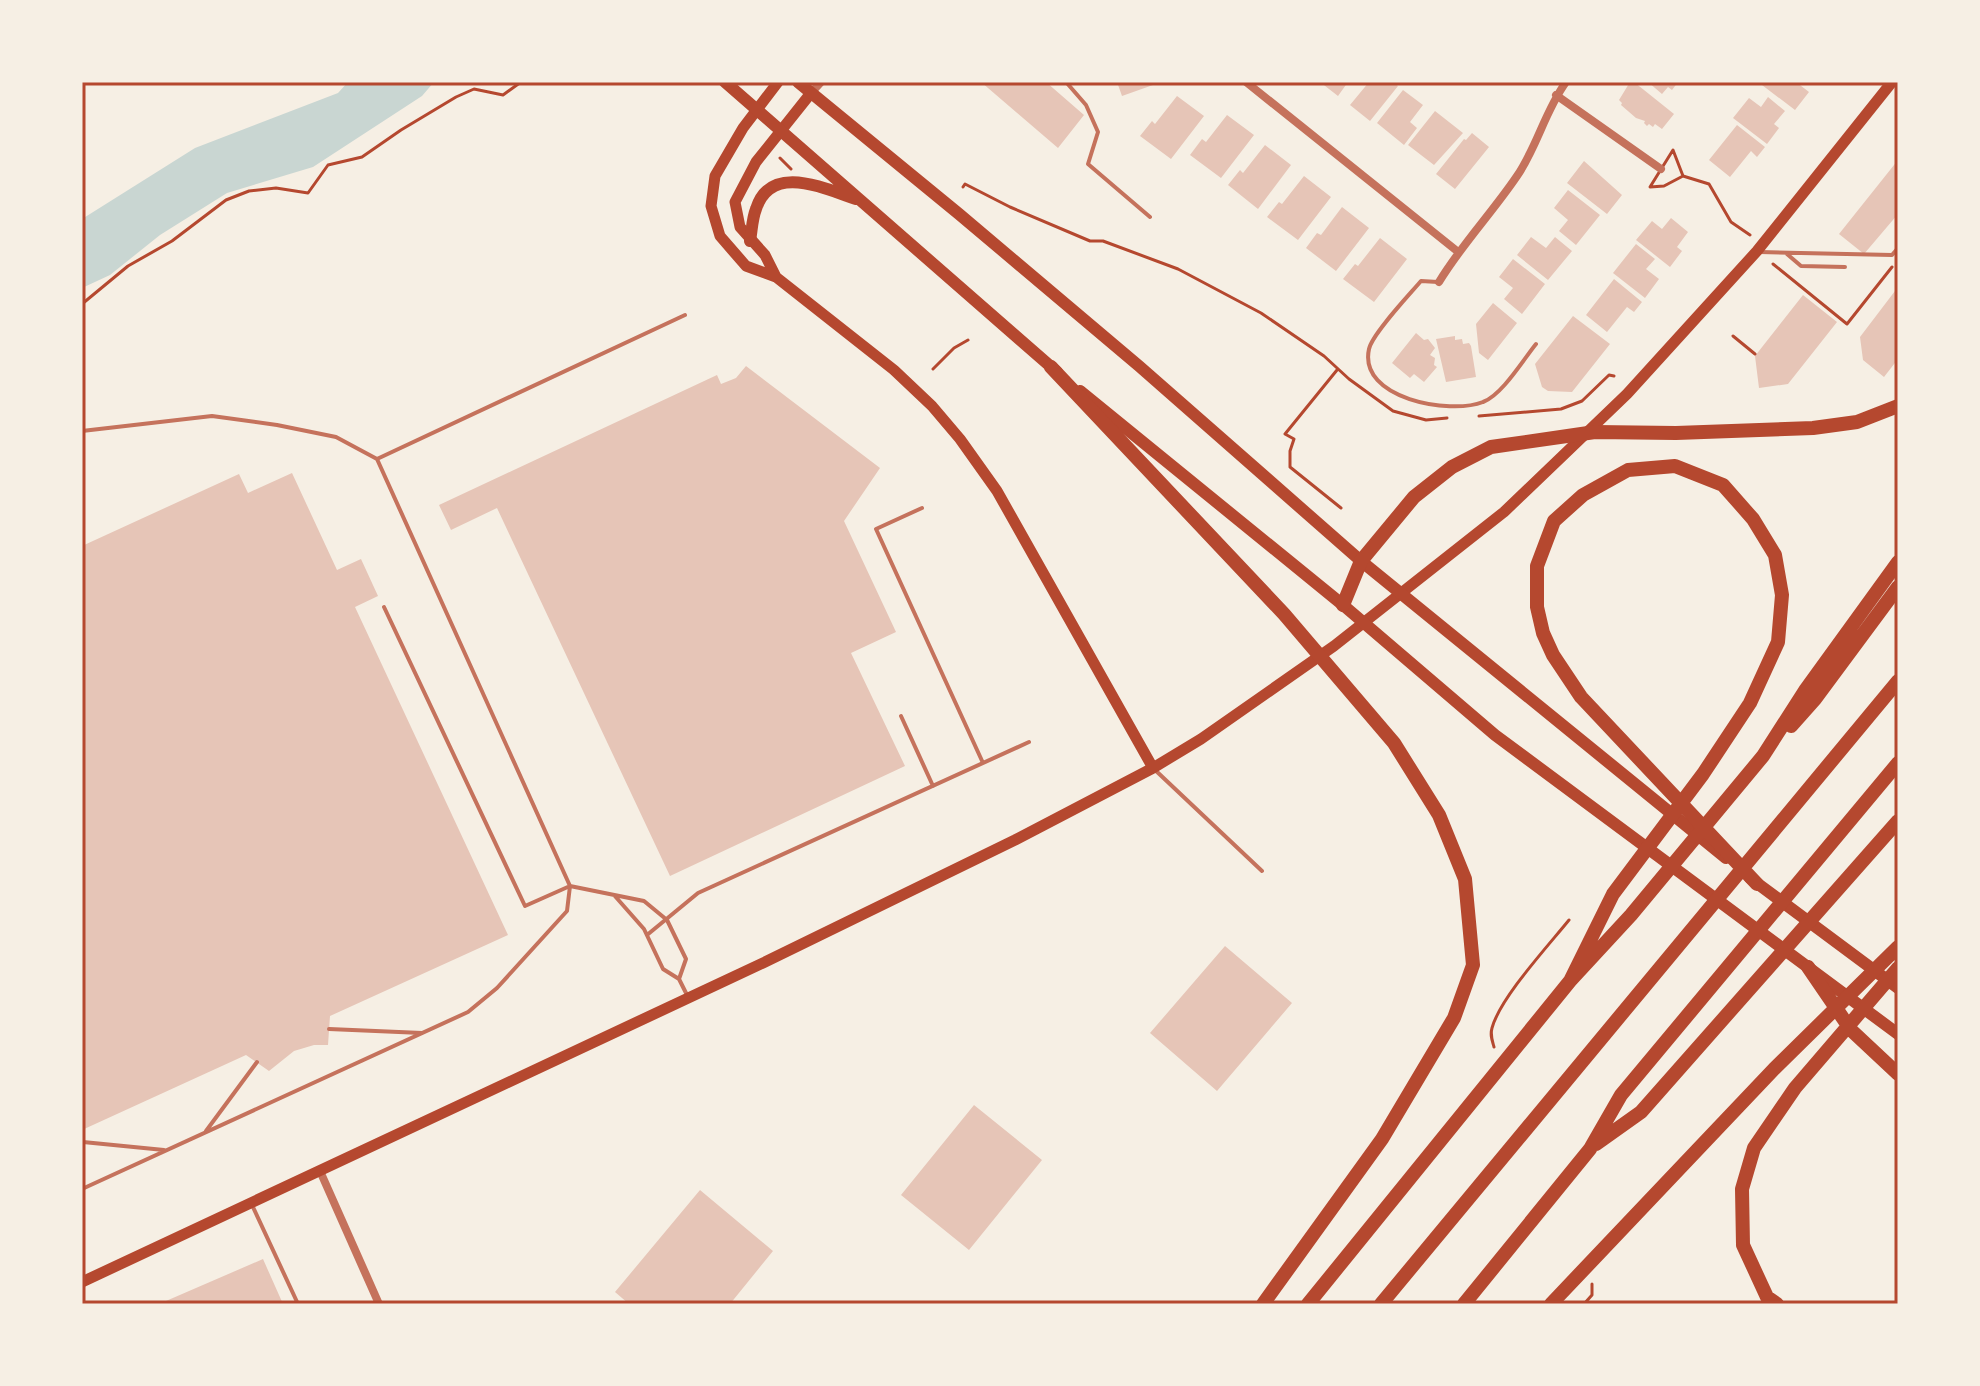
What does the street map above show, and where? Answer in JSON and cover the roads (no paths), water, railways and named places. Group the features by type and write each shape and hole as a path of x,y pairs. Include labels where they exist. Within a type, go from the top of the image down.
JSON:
{"highway":[{"path":"1051,367 1284,614 1394,743 1439,815 1465,879 1473,965 1454,1018 1382,1139 1263,1304"},
{"path":"1343,605 1361,561 1414,497 1452,467 1491,447 1595,432 1676,433 1813,428 1857,422 1898,406"},
{"path":"1570,981 1613,894 1703,774 1750,703 1778,642 1782,595 1775,555 1753,519 1723,485 1675,466 1628,470 1583,495 1554,521 1537,566 1537,607 1543,633 1558,664 1581,697 1757,884"},
{"path":"1763,756 1806,689 1898,562"},
{"path":"1308,1304 1570,981 1631,915 1763,756 1815,699 1898,587"},
{"path":"1381,1304 1898,681"},
{"path":"1464,1304 1590,1149 1621,1095 1898,763"},
{"path":"1590,1149 1641,1112 1898,821"},
{"path":"1551,1304 1774,1069 1898,947"},
{"path":"1808,967 1851,1030 1898,1074"},
{"path":"1777,1304 1767,1297 1743,1245 1742,1189 1754,1148 1795,1088 1898,968"}],"main road":[{"path":"725,82 1051,367 1343,605 1495,735 1898,1034"},
{"path":"778,82 757,108 713,183 711,206 720,236 746,266 776,277 894,370 932,406 960,439 997,491 1153,768"},
{"path":"798,82 1139,366 1361,561 1757,884 1898,988"},
{"path":"82,1282 689,999 1015,840 1153,768 1278,686 1334,646 1504,512 1627,394 1760,248 1892,82"},
{"path":"776,277 765,255 750,241 737,219 735,202 756,162 811,93"},
{"path":"750,241 760,199 767,191 785,182 808,183 862,201"}],"street":[{"path":"811,93 821,82"},
{"path":"1246,82 1457,251"},
{"path":"1439,282 1457,251 1519,174 1556,95 1566,82"},
{"path":"1556,95 1661,169"},
{"path":"320,1171 379,1304"}],"lane":[{"path":"1066,82 1086,105 1098,132 1088,164 1150,217"},
{"path":"1760,248 1785,252 1892,255 1898,248"},
{"path":"1785,252 1801,266 1845,267"},
{"path":"1439,282 1421,281 1374,337 1369,348 1373,376 1386,389 1433,405 1471,406 1495,396 1536,344"},
{"path":"377,459 685,315"},
{"path":"82,431 212,416 336,437 377,459 570,886 567,911 497,988 468,1012 82,1189"},
{"path":"922,508 876,529 983,763"},
{"path":"384,607 525,906 570,886 644,901 667,920 686,959 679,979"},
{"path":"901,716 933,786"},
{"path":"647,935 698,893 1029,742"},
{"path":"1153,768 1262,871"},
{"path":"612,893 631,912 647,935 663,969 679,979 689,999"},
{"path":"329,1029 424,1033"},
{"path":"205,1133 257,1062"},
{"path":"83,1142 166,1150"},
{"path":"251,1203 298,1304"}]}
